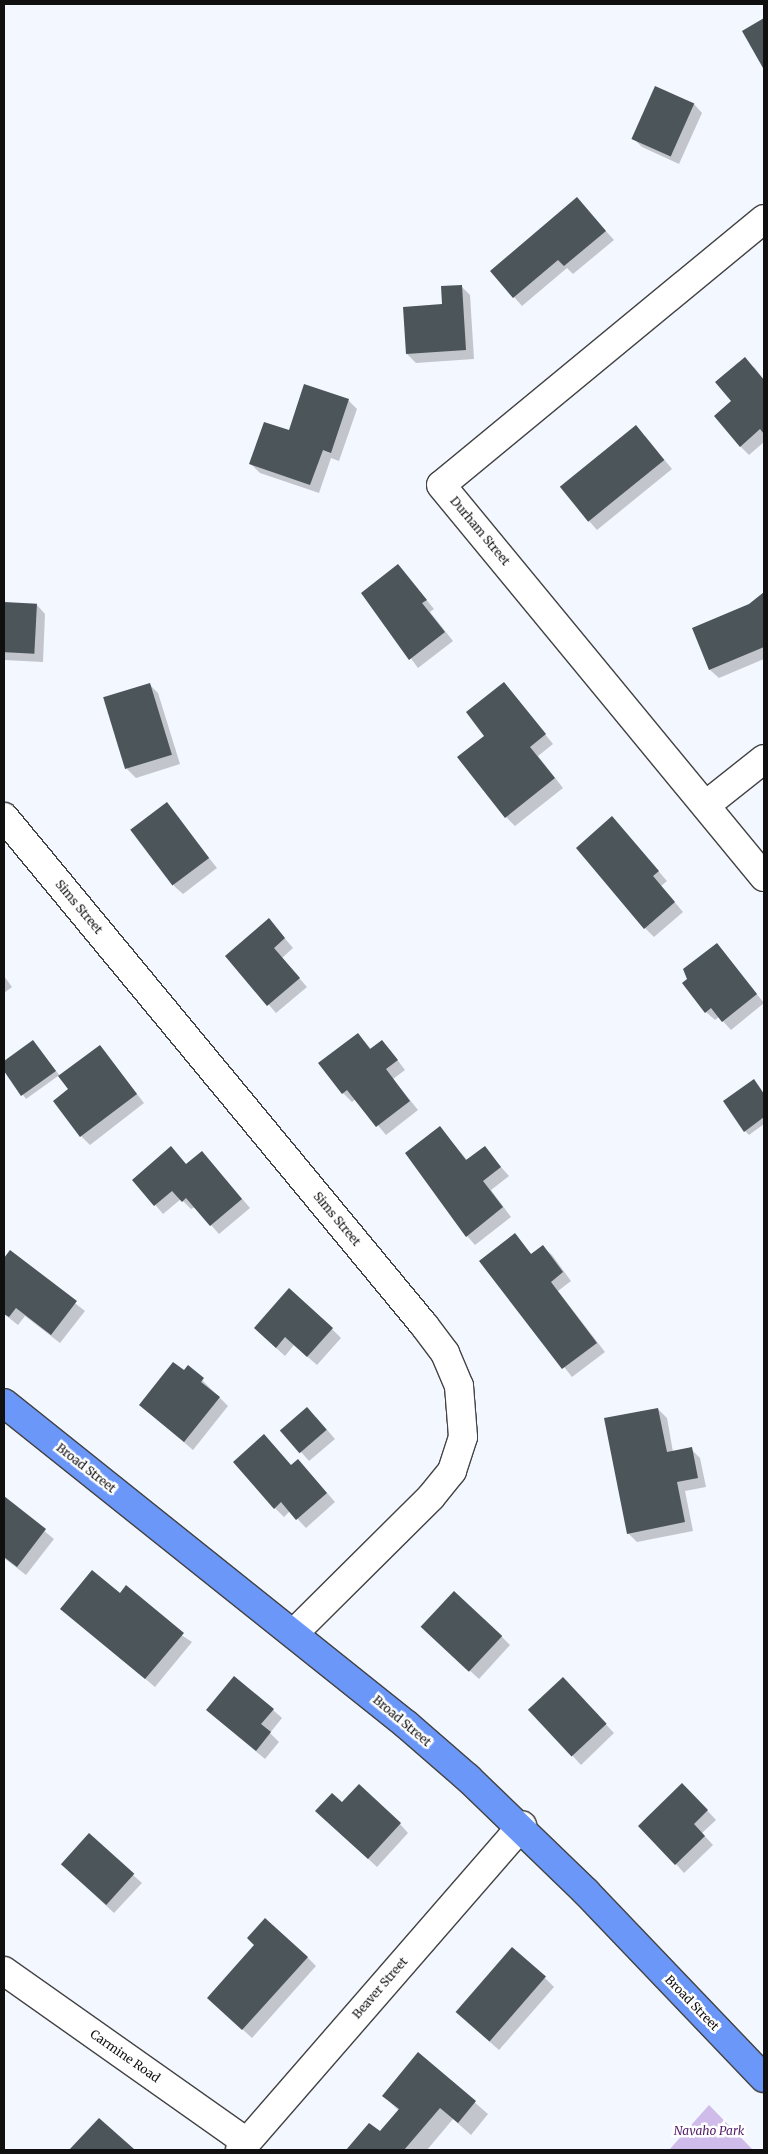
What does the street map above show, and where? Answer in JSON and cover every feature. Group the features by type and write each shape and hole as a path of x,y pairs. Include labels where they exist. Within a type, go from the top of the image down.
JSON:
{"main road":[{"name":"Broad Street","path":"4,1403 407,1725 522,1826 764,2078"}],"street":[{"name":"Durham Street","path":"759,233 442,485 764,877"},
{"path":"706,805 764,759"},
{"name":"Sims Street","path":"4,817 424,1325 445,1353 459,1386 463,1437 452,1471 431,1498 294,1634"},
{"name":"Beaver Street","path":"243,2146 522,1826"},
{"name":"Carmine Road","path":"4,1971 243,2146"}],"green space":[{"name":"Navaho Park","path":"709,2105 753,2150 669,2150"}],"building":[{"path":"764,18 764,67 763,68 742,31"},
{"path":"655,86 694,103 671,156 631,139"},
{"path":"577,197 606,231 564,266 558,260 513,298 490,271"},
{"path":"462,285 466,350 406,354 403,307 442,304 441,286"},
{"path":"745,357 764,380 764,434 760,429 740,447 714,416 731,401 715,382"},
{"path":"304,384 349,399 331,453 323,450 310,485 249,464 264,422 289,430"},
{"path":"636,425 664,460 588,522 560,487"},
{"path":"398,564 427,600 422,603 445,632 409,660 361,593"},
{"path":"764,592 764,647 709,670 692,628 749,604"},
{"path":"4,602 37,604 34,654 4,652"},
{"path":"504,682 546,734 530,747 555,778 505,818 457,757 484,736 466,712"},
{"path":"150,683 172,755 125,769 103,697"},
{"path":"167,802 209,858 172,886 130,830"},
{"path":"612,816 659,871 653,876 675,902 644,929 576,848"},
{"path":"269,918 285,938 274,948 300,978 267,1006 225,956"},
{"path":"717,943 757,994 722,1022 711,1008 705,1013 682,983 687,979 683,969"},
{"path":"358,1033 370,1049 382,1040 398,1060 386,1069 410,1101 376,1127 347,1090 342,1094 318,1063"},
{"path":"33,1040 56,1071 21,1096 4,1071 4,1061"},
{"path":"100,1045 137,1094 80,1137 53,1101 68,1089 58,1076"},
{"path":"754,1079 764,1094 764,1117 744,1132 723,1101"},
{"path":"440,1126 466,1160 485,1146 501,1167 483,1181 503,1207 466,1237 405,1153"},
{"path":"171,1146 186,1164 202,1151 242,1199 210,1226 186,1198 182,1202 172,1191 154,1206 132,1180"},
{"path":"515,1233 531,1254 543,1245 563,1272 551,1282 597,1343 562,1369 479,1261"},
{"path":"10,1250 77,1301 51,1335 16,1308 9,1317 4,1314 4,1258"},
{"path":"289,1288 333,1328 307,1357 285,1337 276,1348 254,1328"},
{"path":"173,1362 184,1370 188,1365 204,1378 201,1382 220,1397 184,1442 139,1405"},
{"path":"307,1407 327,1430 300,1453 280,1431"},
{"path":"658,1408 667,1452 692,1447 698,1478 677,1482 685,1522 627,1534 604,1418"},
{"path":"264,1434 291,1465 298,1459 327,1493 296,1520 281,1502 274,1509 233,1462"},
{"path":"4,1496 46,1529 17,1567 4,1557"},
{"path":"92,1570 120,1593 126,1585 184,1633 145,1679 60,1609"},
{"path":"454,1591 502,1636 469,1672 421,1627"},
{"path":"234,1676 274,1709 261,1724 271,1732 256,1751 206,1710"},
{"path":"563,1677 607,1724 572,1757 528,1710"},
{"path":"682,1783 708,1810 694,1824 705,1836 675,1865 638,1826"},
{"path":"359,1784 401,1823 368,1859 315,1811 332,1793 342,1802"},
{"path":"89,1833 134,1874 106,1905 61,1864"},
{"path":"265,1918 308,1957 242,2030 207,1998 254,1945 247,1938"},
{"path":"512,1947 546,1977 490,2041 456,2012"},
{"path":"418,2052 476,2101 458,2123 440,2108 404,2150 346,2150 369,2123 380,2131 399,2109 382,2096"},
{"path":"99,2118 134,2149 69,2150"}]}
